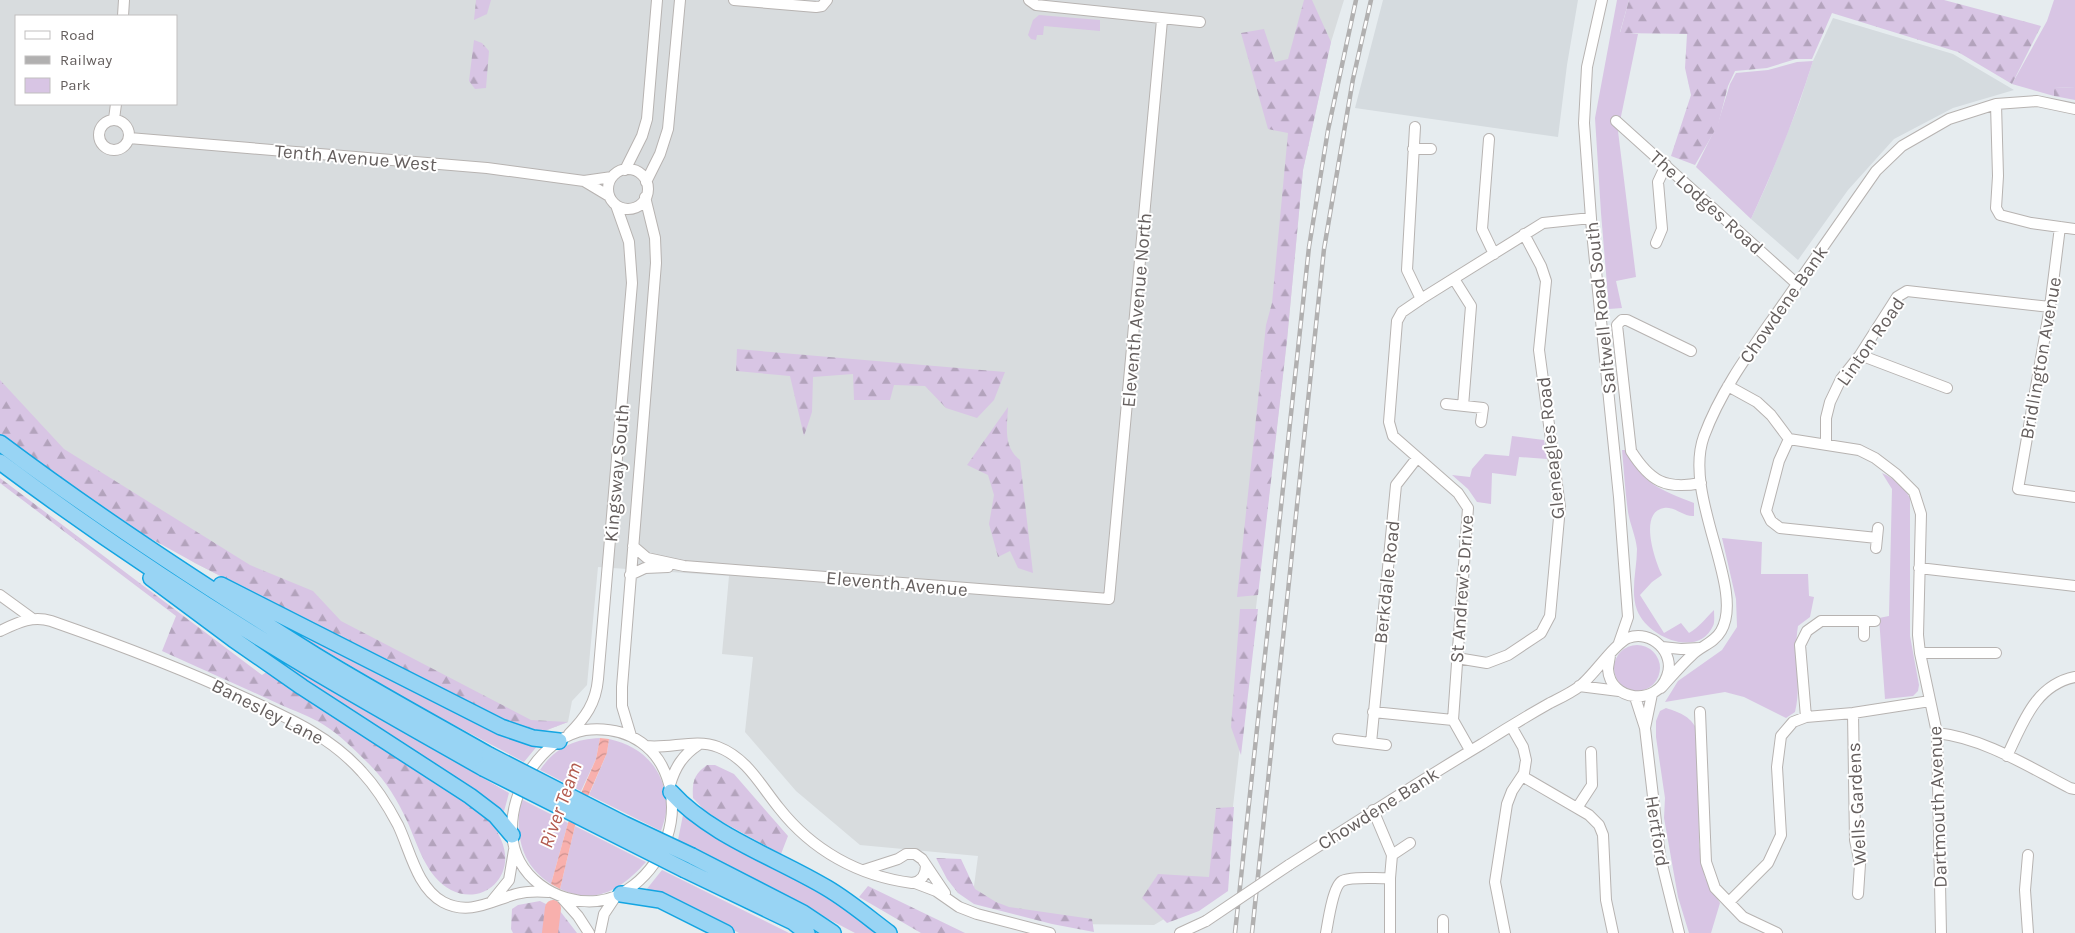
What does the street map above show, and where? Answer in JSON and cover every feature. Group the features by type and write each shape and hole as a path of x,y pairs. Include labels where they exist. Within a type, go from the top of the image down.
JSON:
{"highway":[{"path":"0,444 159,555 486,762"},
{"path":"0,462 83,522 181,588 308,668 486,762 689,863 803,913 833,933"},
{"path":"83,522 166,591 233,640 485,807 513,841"},
{"path":"159,555 501,727 533,738 564,738"},
{"path":"671,789 684,806 705,821 828,889 890,933"},
{"path":"689,863 793,922 807,933"},
{"path":"619,894 660,900 726,933"}],"street":[{"path":"123,15 124,0"},
{"path":"609,196 609,186 612,177 625,170 642,136 647,119 657,0"},
{"name":"Kingsway South","path":"631,736 624,716 621,699 656,282 656,244 646,197 646,182 660,154 668,129 680,0"},
{"path":"734,0 816,7 825,2"},
{"path":"1029,0 1036,6 1162,20 1200,22"},
{"name":"Saltwell Road South","path":"1602,0 1590,48 1584,122 1591,218 1619,497 1628,617 1619,643"},
{"name":"Eleventh Avenue North","path":"1109,599 1162,20"},
{"name":"Chowdene Bank","path":"1661,688 1700,648 1713,641 1720,633 1725,624 1728,610 1726,593 1700,483 1699,462 1704,437 1739,367 1876,171 1902,146 1949,119 1996,104 2037,101 2075,109"},
{"path":"1996,104 1998,176 1996,208 2000,215 2075,229"},
{"path":"114,119 116,105"},
{"path":"114,119 121,121 126,126 129,138 126,145 119,150 107,149 98,139 101,126 105,122 114,119"},
{"name":"The Lodges Road","path":"1616,121 1797,284"},
{"path":"1415,126 1407,270 1421,299"},
{"name":"Tenth Avenue West","path":"129,138 486,168 584,181 612,177"},
{"path":"1489,139 1482,229 1494,254"},
{"path":"1413,149 1431,149"},
{"path":"1656,243 1662,229 1658,182 1666,166"},
{"path":"625,170 638,172 646,182"},
{"name":"Tenth Avenue West","path":"584,181 609,196"},
{"name":"Kingsway South","path":"564,738 590,709 597,688 632,283 629,242 616,205 609,196"},
{"path":"616,205 625,208 635,208 646,197"},
{"name":"St Andrew's Drive","path":"1453,720 1468,508 1458,493 1392,436 1389,422 1397,321 1402,312 1421,299 1543,223 1591,218"},
{"name":"Bridlington Avenue","path":"2060,227 2050,306 2018,490 2075,497"},
{"name":"Gleneagles Road","path":"1457,658 1487,663 1508,655 1540,633 1550,616 1560,507 1539,350 1546,281 1541,266 1524,234"},
{"path":"1454,279 1471,306 1463,406"},
{"name":"Linton Road","path":"1826,445 1826,418 1830,402 1841,379 1860,355 1898,297 1907,291 2050,306"},
{"path":"1691,351 1626,320 1622,320 1617,325 1631,451 1642,468 1650,476 1661,482 1681,486 1700,483"},
{"path":"1860,355 1947,388"},
{"path":"1728,386 1757,402 1771,415 1789,439 1779,461 1766,511 1771,521 1780,528 1877,538"},
{"path":"1446,404 1483,408 1482,422"},
{"name":"Dartmouth Avenue","path":"1789,439 1859,450 1875,458 1896,474 1914,492 1921,514 1919,568 1920,652 1937,734 1941,933"},
{"name":"Berkdale Road","path":"1371,743 1396,485 1417,458"},
{"name":"Eleventh Avenue","path":"633,546 647,558 684,566"},
{"name":"Eleventh Avenue","path":"630,575 645,568 684,566 1109,599"},
{"path":"1919,568 2075,586"},
{"path":"0,595 33,619"},
{"name":"Saltwell Road South","path":"1628,617 1639,636"},
{"name":"Banesley Lane","path":"0,630 19,622 33,619 51,621 132,649 184,670 315,732 351,760 373,785 391,812 422,881 431,893 444,902 458,907 472,908 522,892 549,892"},
{"path":"1806,716 1800,645 1806,631 1821,621 1876,621"},
{"path":"1864,621 1864,636"},
{"path":"1579,686 1619,691 1635,697 1652,694 1661,688 1668,676 1669,664 1662,647 1655,641 1639,636 1629,638 1619,643 1610,654 1608,670 1613,684 1619,691"},
{"path":"1662,647 1700,648"},
{"path":"1920,652 1996,653"},
{"name":"Chowdene Bank","path":"1180,933 1206,921 1373,810 1579,686 1610,654"},
{"path":"2007,756 2033,704 2045,690 2075,677"},
{"name":"Hertford","path":"1645,728 1652,694"},
{"name":"Hertford","path":"1635,697 1645,728 1660,856 1679,933"},
{"path":"1729,902 1768,863 1782,836 1777,767 1781,736 1793,722 1806,716 1853,713 1930,701"},
{"path":"1373,712 1453,720 1470,750"},
{"path":"1700,712 1706,862 1715,888 1743,917 1778,933"},
{"name":"Wells Gardens","path":"1853,713 1855,840 1860,864 1858,894"},
{"path":"1505,933 1495,882 1507,804 1512,791 1522,776 1525,766 1525,753 1511,726"},
{"path":"492,902 509,880 514,811 523,784 540,758 564,738 585,730 603,730 631,736 646,746 660,762 671,789"},
{"path":"1937,734 1954,735 2007,756 2075,789"},
{"path":"1338,739 1386,745"},
{"path":"513,841 532,878 549,892 561,898 591,902 600,901 619,894 644,876 662,850 668,838 672,818 671,789 677,765 685,755 699,744"},
{"path":"646,746 657,748 710,744 734,755 802,833 832,857 864,870 931,888 959,906 977,914 1050,933"},
{"path":"1576,808 1592,785 1591,752"},
{"path":"1522,776 1596,821 1603,835 1606,900 1613,933"},
{"path":"1373,810 1392,855 1390,933"},
{"path":"1392,855 1410,843"},
{"path":"864,870 898,859 906,854 915,854 926,865 946,896"},
{"path":"2028,855 2026,890 2028,933"},
{"path":"898,859 896,873 904,882"},
{"path":"915,883 924,875 926,865"},
{"path":"1326,933 1336,889 1340,883 1347,880 1390,878"},
{"path":"600,933 602,919 619,894"},
{"path":"561,898 578,916 590,933"},
{"path":"1443,920 1443,933"}],"shaded area":[{"path":"0,0 1344,0 1331,42 1303,170 1287,340 1224,884 1154,925 1072,924 972,901 978,856 860,845 796,791 745,732 753,657 722,654 729,576 598,567 587,685 572,701 568,722 539,733 337,636 195,563 0,436"},
{"path":"1383,0 1578,0 1558,137 1355,108"},
{"path":"1833,18 1953,54 2014,90 1953,108 1894,139 1848,190 1798,260 1751,219 1799,104 1813,61"}],"green space":[{"path":"476,0 491,0 487,14 474,20"},
{"path":"1304,0 1312,0 1331,42 1303,170 1287,340 1258,595 1237,597 1266,325 1272,303 1288,133 1268,129 1241,33 1264,29 1275,62 1288,59"},
{"path":"1617,0 1629,0 1620,32 1638,34 1618,131 1636,277 1616,281 1622,308 1609,309 1595,118"},
{"path":"1629,0 1944,0 2041,26 2012,84 1958,52 1832,13 1812,59 1796,59 1767,68 1735,71 1728,86 1718,125 1695,165 1671,156 1691,95 1685,68 1687,34 1620,33"},
{"path":"2054,0 2075,0 2075,87 2054,88 2054,96 2012,84 2047,21"},
{"path":"1039,15 1100,20 1100,31 1044,26 1043,35 1037,35 1036,40 1031,39 1028,35 1033,20"},
{"path":"474,40 482,43 489,51 486,88 475,89 469,81"},
{"path":"1813,61 1785,141 1751,219 1696,167 1718,123 1730,84 1736,73 1768,70 1797,62"},
{"path":"2075,87 2075,100 2054,96 2054,88"},
{"path":"737,349 1005,372 994,400 977,418 946,408 925,386 894,385 890,400 854,400 853,374 813,377 812,412 804,436 790,376 736,371"},
{"path":"0,380 64,449 250,565 313,591 341,621 531,720 568,722 539,733 516,728 195,563 128,526 0,436"},
{"path":"1008,407 1008,443 1020,460 1033,573 1018,568 1010,551 998,557 989,524 994,495 988,475 967,465"},
{"path":"1512,436 1544,440 1547,459 1519,457 1516,476 1492,473 1491,504 1477,502 1468,489 1452,475 1470,477 1472,469 1485,454 1509,456"},
{"path":"1622,450 1625,450 1639,471 1654,484 1671,494 1694,503 1694,516 1668,508 1656,511 1650,527 1651,538 1662,575 1652,582 1640,595 1664,633 1681,623 1689,633 1714,610 1713,626 1706,636 1696,641 1685,643 1661,636 1651,629 1637,610 1634,588 1637,549 1628,512"},
{"path":"1882,473 1898,483 1910,498 1910,636 1919,685 1918,691 1913,696 1885,699 1879,618 1889,616 1892,489"},
{"path":"0,478 262,675 268,671 488,816 501,839 505,854 505,865 502,874 496,882 489,889 481,893 471,894 461,894 442,884 424,860 391,791 376,771 348,744 330,729 313,719 162,651 176,616 0,483"},
{"path":"1722,538 1762,542 1761,574 1808,574 1809,596 1814,597 1810,617 1798,626 1796,648 1797,701 1795,712 1786,718 1744,697 1725,692 1665,702 1678,681 1722,650 1737,627 1736,599"},
{"path":"1240,609 1258,609 1241,755 1231,727"},
{"path":"259,611 538,745 524,762 418,706"},
{"path":"212,617 367,711 509,793 503,815 464,784"},
{"path":"1633,645 1641,645 1650,649 1656,655 1660,668 1656,681 1650,687 1641,691 1633,691 1624,687 1618,681 1614,672 1614,664 1618,655 1624,649"},
{"path":"1666,708 1685,716 1693,723 1698,732 1699,844 1705,878 1720,903 1711,933 1689,933 1678,897 1664,818 1665,798 1656,737 1656,721 1660,711"},
{"path":"600,738 596,759 581,791 540,770 552,756 566,746 582,740"},
{"path":"609,739 631,747 655,768 664,788 666,804 661,831 589,795 607,753"},
{"path":"707,765 715,765 734,774 788,836 781,854 708,814 693,798 695,779 699,772"},
{"path":"521,799 568,823 551,884 532,867 522,847 519,824"},
{"path":"1234,807 1228,891 1199,911 1167,923 1142,898 1158,874 1209,877 1216,808"},
{"path":"683,815 862,918 880,933 855,933 678,840"},
{"path":"575,826 646,862 628,880 608,892 586,896 560,889"},
{"path":"936,858 961,859 975,889 996,902 1009,907 1092,919 1094,932 1052,924 974,904 958,893 947,879"},
{"path":"662,870 789,933 739,933 676,899 646,890"},
{"path":"868,886 965,933 921,933 859,897"},
{"path":"540,901 560,911 577,933 513,933 511,929 512,909 518,905"}],"water":[{"path":"600,738 609,739 607,753 575,826 560,889 551,884 568,823 596,759"}],"waterway":[{"name":"River Team","path":"550,933 553,908"}],"railway":[{"path":"1235,933 1309,247 1328,130 1356,0"},
{"path":"1252,933 1324,249 1353,79 1371,0"}]}
